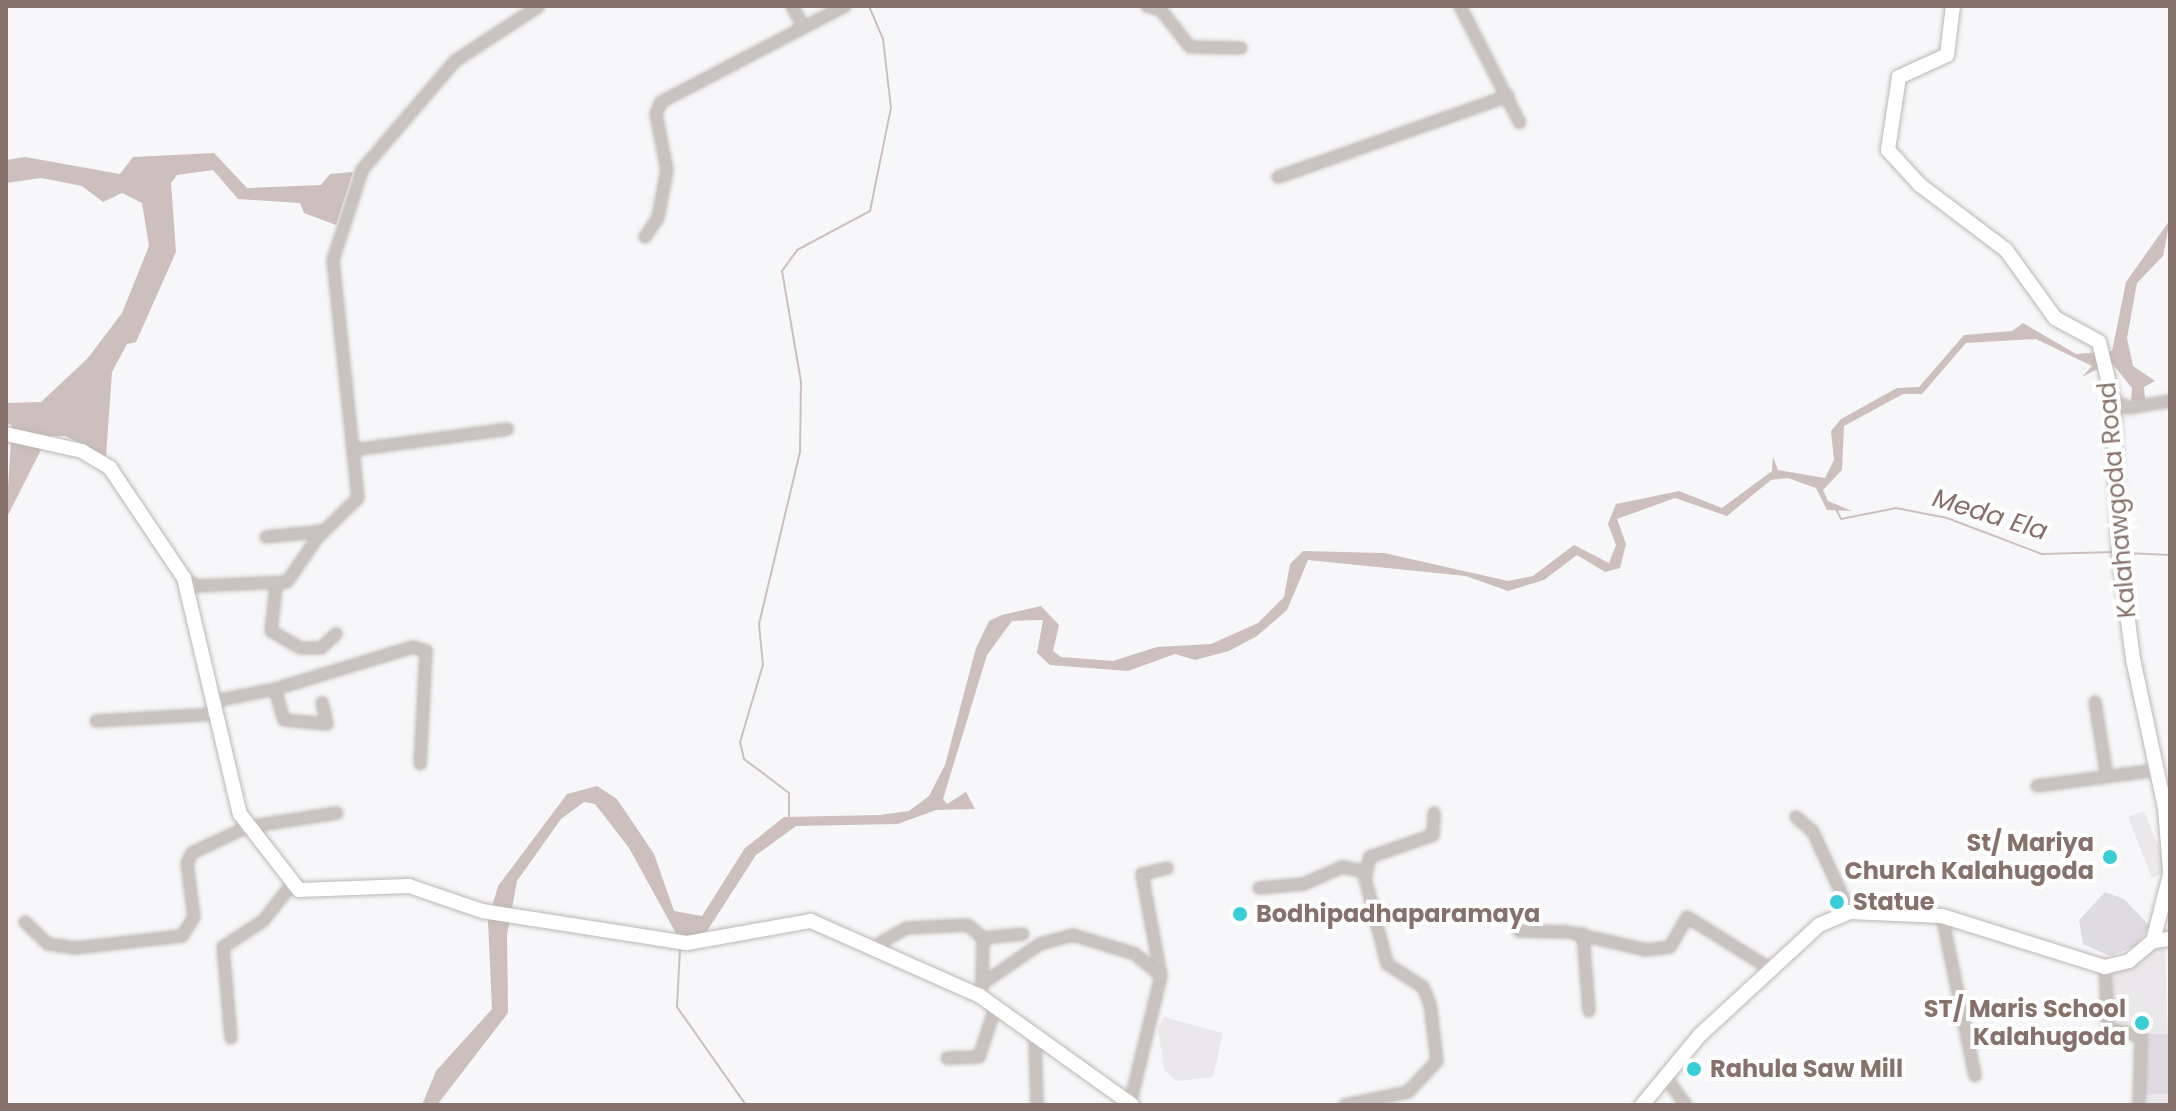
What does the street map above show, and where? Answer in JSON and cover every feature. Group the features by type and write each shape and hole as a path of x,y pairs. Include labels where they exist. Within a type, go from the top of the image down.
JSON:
{"street":[{"path":"336,634 321,648 300,648 271,631 276,587 358,498 333,260 362,170 455,61 539,6"},
{"path":"792,6 803,26"},
{"path":"645,237 658,218 667,170 656,114 661,102 845,6"},
{"path":"1147,6 1161,10 1190,47 1241,48"},
{"path":"1460,6 1520,123"},
{"name":"Kalahawgoda Road","path":"1953,6 1947,55 1899,77 1892,159 1998,243 2055,318 2091,333 2102,360 2113,400 2119,552 2157,770 2168,808 2170,873 2153,941"},
{"path":"1278,177 1508,96"},
{"path":"2113,400 2128,408 2170,401"},
{"path":"353,450 508,429"},
{"path":"6,434 56,447 110,468 184,578 247,827 293,883 314,893 409,886 482,911 687,943 811,921 877,945 981,990 995,1008 1035,1040 1131,1104 1161,976 1142,874 1167,868"},
{"path":"266,537 326,531"},
{"path":"184,578 197,586 261,580 276,587"},
{"path":"96,721 216,708 413,647 426,651 420,764"},
{"path":"275,689 284,720 327,724 322,703"},
{"path":"2095,702 2107,777"},
{"path":"2037,786 2157,770"},
{"path":"25,922 48,944 75,948 182,936 194,917 188,857 247,827 337,813"},
{"path":"1345,1105 1408,1092 1437,1061 1423,987 1387,964 1367,872 1370,857 1433,835 1434,813"},
{"path":"1796,817 1813,832 1850,912"},
{"path":"1259,888 1304,884 1332,868 1367,872"},
{"path":"231,1038 223,947 263,921 293,883"},
{"path":"1642,1105 1664,1075 1819,925 1850,912 1942,916 2105,967 2129,961 2153,941 2170,939"},
{"path":"1942,916 1975,1076"},
{"path":"1519,931 1583,934 1607,945 1670,947 1687,917 1772,970"},
{"path":"877,945 907,928 968,925 983,938 1023,934"},
{"path":"1583,934 1589,1011"},
{"path":"981,990 1040,944 1073,935 1135,954 1161,976"},
{"path":"981,990 983,938"},
{"path":"2105,967 2108,1029 2141,1036 2139,1105"},
{"path":"947,1058 979,1057 995,1008"},
{"path":"1035,1040 1037,1105"},
{"path":"1664,1075 1686,1105"}],"shaded area":[{"path":"214,153 247,188 321,185 330,174 353,172 336,225 304,213 300,203 238,199 213,170 177,175 171,183 176,252 136,342 127,344 112,372 106,456 65,436 48,436 6,519 12,425 6,423 6,403 41,402 87,359 122,313 149,246 142,203 122,193 103,202 82,186 41,178 6,183 6,160 25,157 120,174 133,157"},
{"path":"2170,220 2163,256 2137,283 2127,338 2133,366 2155,381 2144,387 2145,399 2131,401 2132,388 2111,362 2082,377 2092,366 2036,339 1966,343 1922,394 1903,394 1844,426 1842,470 1823,490 1828,501 1852,511 1827,510 1816,488 1788,478 1771,480 1727,516 1675,498 1617,519 1626,544 1620,568 1605,572 1577,555 1544,580 1508,591 1466,576 1308,560 1287,610 1257,636 1229,651 1195,660 1175,654 1128,671 1050,665 1037,653 1043,620 1012,621 987,655 943,799 947,804 966,792 975,809 936,810 898,824 796,826 756,855 707,931 689,937 678,937 629,848 595,804 584,802 561,819 517,881 507,935 508,1013 437,1105 422,1105 436,1071 492,1009 488,921 498,886 567,794 597,786 617,799 654,854 674,911 702,916 745,848 784,817 879,815 909,811 929,796 945,765 976,648 989,621 1041,606 1059,625 1053,651 1061,657 1113,661 1157,647 1211,644 1258,623 1284,597 1290,564 1303,551 1384,553 1508,581 1533,576 1574,545 1609,563 1616,545 1608,524 1616,504 1679,491 1722,508 1772,471 1773,457 1778,470 1825,478 1834,460 1831,431 1841,419 1897,388 1919,387 1964,335 2012,331 2023,323 2076,354 2112,351 2126,282"},
{"path":"2144,811 2168,871 2152,878 2128,817"},
{"path":"2105,892 2124,899 2150,926 2136,946 2110,956 2083,944 2079,920"},
{"name":"ST/ Maris School Kalahugoda","path":"2165,943 2170,1105 2142,1105 2143,1032 2116,1028 2110,1019 2113,972"},
{"path":"1164,1017 1223,1033 1213,1077 1177,1081 1164,1070 1158,1028"},
{"path":"2144,1034 2170,1034 2170,1094 2144,1094"}],"waterway":[{"path":"789,817 789,793 744,759 740,742 763,665 759,624 800,452 801,382 782,271 797,250 870,211 891,108 883,39 869,6"},
{"name":"Meda Ela","path":"1835,507 1841,519 1896,508 1947,518 2042,554 2113,552"},
{"name":"Meda Ela","path":"2127,553 2170,555"},
{"path":"680,949 677,1007 746,1105"}],"place":[{"name":"St/ Mariya Church Kalahugoda","path":"2110,857"},
{"name":"Statue","path":"1837,902"},
{"name":"Bodhipadhaparamaya","path":"1240,914"},
{"name":"ST/ Maris School Kalahugoda","path":"2142,1023"},
{"name":"Rahula Saw Mill","path":"1694,1069"}]}
